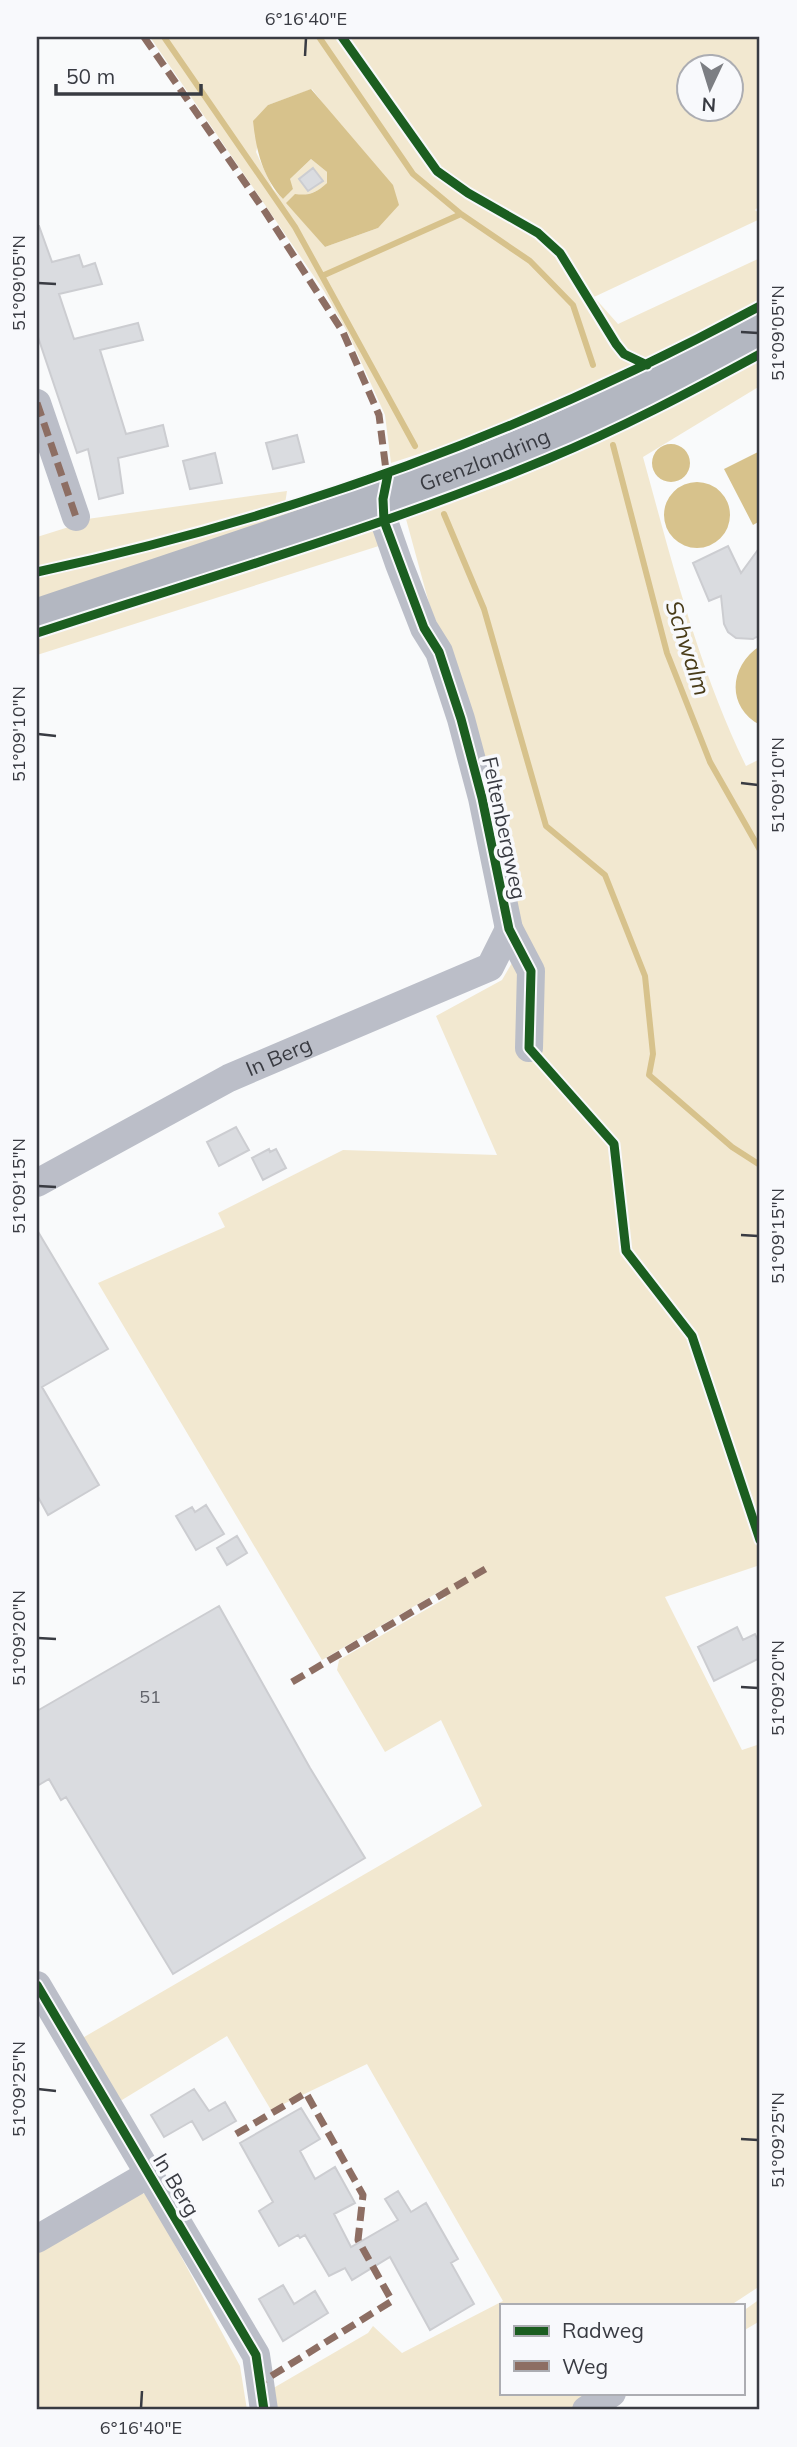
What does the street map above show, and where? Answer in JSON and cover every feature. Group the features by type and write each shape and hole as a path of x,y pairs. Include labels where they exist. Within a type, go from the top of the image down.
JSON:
{"main road":[{"name":"Grenzlandring","path":"37,616 383,499 490,459 608,407 760,330"}],"street":[{"path":"37,403 76,517"},
{"name":"Feltenbergweg","path":"383,499 384,522 424,628 439,652 461,719 482,797 509,929 531,971 529,1048"},
{"name":"In Berg","path":"37,1182 229,1078 490,967 509,929"},
{"name":"In Berg","path":"37,1985 256,2355 264,2410"},
{"name":"In Berg","path":"37,2239 149,2174"},
{"path":"586,2410 610,2394"}],"shaded area":[{"path":"150,37 760,37 760,205 755,210 760,214 760,219 594,297 618,324 760,258 760,299 637,366 456,442 391,463 385,415 349,335 324,291","holes":["312,89 341,127 378,228 325,247 287,203 319,190 327,183 327,172 311,159 289,180 293,189 283,199 273,189 256,152 268,105"]},
{"path":"311,89 393,185 399,205 378,228 325,247 286,203 295,194 308,194 327,183 327,172 311,159 290,179 293,189 283,199 270,182 262,163 253,121 268,105"},
{"path":"760,358 760,386 643,457 687,614 714,691 746,766 760,759 760,1565 665,1597 742,1750 760,1744 760,2286 733,2304 500,2304 500,2394 601,2394 577,2410 272,2410 270,2390 368,2333 373,2326 402,2353 503,2301 367,2064 271,2110 227,2036 117,2103 79,2040 482,1806 441,1720 385,1752 337,1670 339,1660 446,1598 442,1590 322,1660 98,1283 225,1227 218,1213 343,1150 497,1155 436,1016 502,980 523,944 444,640 430,607 406,519 506,483 610,438"},
{"path":"671,444 684,450 690,463 684,476 671,482 658,476 652,463 658,450"},
{"path":"760,451 760,521 753,525 724,469"},
{"path":"697,482 710,485 720,492 727,502 730,515 727,528 720,538 710,545 697,548 684,545 674,538 667,528 664,515 667,502 674,492 684,485"},
{"path":"380,483 37,605 37,576 131,555"},
{"path":"287,491 285,504 124,550 37,570 37,537 72,526 80,520"},
{"path":"376,530 385,544 37,655 37,636"},
{"path":"760,646 760,725 741,708 736,686 742,664"},
{"path":"133,2190 148,2195 240,2366 247,2410 37,2410 37,2245"},
{"path":"760,2299 760,2321 744,2330 744,2310"}],"building":[{"path":"313,168 323,181 308,191 299,179"},
{"path":"37,226 52,262 79,255 83,267 95,263 102,284 59,294 74,339 138,323 143,340 100,350 126,434 163,425 168,446 118,458 123,493 99,499 88,449 77,453 37,334"},
{"path":"297,435 304,462 273,469 266,443"},
{"path":"215,453 222,483 190,489 183,461"},
{"path":"728,546 741,573 760,547 760,635 753,639 736,638 728,632 724,624 721,596 709,601 693,563"},
{"path":"236,1127 249,1150 219,1166 207,1142"},
{"path":"269,1149 270,1152 276,1149 286,1168 263,1180 252,1158"},
{"path":"37,1230 108,1349 42,1387 99,1485 48,1515 37,1495"},
{"path":"206,1505 224,1534 196,1550 176,1516 192,1507 195,1512"},
{"path":"237,1536 247,1553 227,1565 217,1548"},
{"path":"219,1606 310,1768 365,1858 173,1974 66,1797 61,1800 49,1779 37,1786 37,1711"},
{"path":"737,1627 743,1640 755,1634 760,1645 760,1658 714,1681 698,1647"},
{"path":"194,2089 209,2111 225,2102 236,2121 203,2140 192,2121 164,2137 151,2115"},
{"path":"301,2108 320,2139 300,2151 315,2179 335,2167 355,2203 334,2214 351,2247 398,2220 385,2199 398,2191 411,2212 426,2203 458,2259 451,2263 474,2304 430,2330 390,2257 352,2280 345,2268 329,2276 305,2235 300,2238 298,2235 279,2246 259,2211 273,2202 240,2143"},
{"path":"283,2285 294,2304 315,2291 328,2313 283,2341 259,2299"}],"waterway":[{"path":"164,37 295,227 322,276"},
{"name":"Schwalm","path":"319,37 413,174 461,214 530,261 573,305 593,365"},
{"path":"415,446 322,276 461,214"},
{"name":"Schwalm","path":"613,445 667,653 710,762 760,850"},
{"path":"444,514 484,609 546,826 605,875 645,976 653,1054 649,1075 732,1147 760,1165"}],"marked path":[{"path":"144,37 266,213 343,332 379,415 387,478"},
{"path":"37,403 76,517"},
{"path":"292,1682 487,1568"},
{"path":"236,2134 306,2093 363,2195 358,2240 392,2301 260,2383"}],"cycle path":[{"path":"342,37 437,171 468,193 538,233 560,253 616,344 624,354 647,365"},
{"path":"37,572 226,525 408,465 585,393 760,306"},
{"path":"37,633 358,530 484,484 601,435 760,354"},
{"path":"388,474 383,499 384,521 424,628 439,652 461,719 482,798 509,929 531,971 529,1048 614,1144 626,1251 692,1336 760,1540"},
{"path":"37,1985 256,2355 264,2410"}]}
